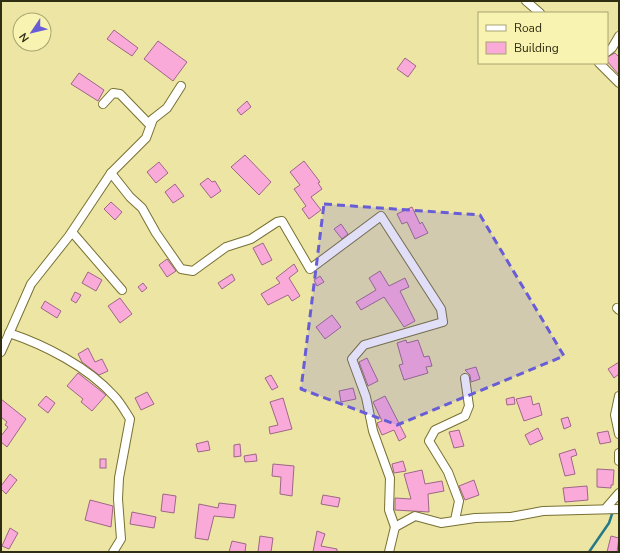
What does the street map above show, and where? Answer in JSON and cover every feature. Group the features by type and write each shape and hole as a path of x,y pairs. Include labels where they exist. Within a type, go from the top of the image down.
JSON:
{"street":[{"path":"526,1 539,12"},
{"path":"608,51 612,48 619,36"},
{"path":"600,64 619,83"},
{"path":"103,104 113,93 120,94 148,123 167,108 181,86"},
{"path":"1,352 31,284 72,232 111,173 146,138 153,119"},
{"path":"111,173 130,197 142,208 156,233 181,269 193,271 226,247 251,239 277,222 282,221 310,269 381,216 441,310 443,322 364,345 352,359 366,397 373,431 390,478 389,510 395,527 389,552"},
{"path":"72,232 122,290"},
{"path":"9,333 35,342 78,365 114,396 130,419 119,478 118,499 121,539 113,552"},
{"path":"455,520 460,501 448,472 429,441 434,430 465,416 469,406 465,378"},
{"path":"619,396 615,414 619,434"},
{"path":"619,453 619,461"},
{"path":"606,508 619,493"},
{"path":"395,527 415,516 441,523 475,518 510,517 543,511 606,508 619,509"}],"highlighted area":[{"path":"324,204 480,215 564,356 397,425 301,389"}],"building":[{"path":"114,30 138,48 132,56 107,39"},
{"path":"158,41 187,62 173,81 144,59"},
{"path":"615,53 619,57 619,75 608,62 608,56"},
{"path":"405,58 416,66 408,77 397,69"},
{"path":"79,73 104,90 98,101 71,84"},
{"path":"247,101 251,107 241,115 237,110"},
{"path":"245,155 271,182 259,195 231,167"},
{"path":"304,161 320,182 318,183 322,189 311,197 321,210 309,219 302,209 306,206 294,189 300,185 290,172"},
{"path":"159,162 168,173 156,183 147,172"},
{"path":"208,178 212,182 215,181 221,191 211,198 200,184"},
{"path":"175,184 184,196 173,203 165,192"},
{"path":"111,202 122,212 115,220 104,209"},
{"path":"412,207 420,224 422,222 428,233 415,239 407,222 402,224 397,214"},
{"path":"341,224 348,234 342,239 334,229"},
{"path":"263,243 272,260 262,265 253,248"},
{"path":"167,259 176,271 167,277 159,265"},
{"path":"294,264 298,271 289,278 300,296 292,301 288,295 268,305 261,294 280,283 276,278"},
{"path":"380,271 389,286 405,278 409,287 400,291 415,321 404,327 384,297 361,310 356,302 376,290 369,278"},
{"path":"88,272 102,280 96,291 82,283"},
{"path":"232,274 235,280 222,289 218,283"},
{"path":"320,276 324,282 317,286 314,280"},
{"path":"143,283 147,288 142,292 138,287"},
{"path":"75,292 81,295 76,303 71,300"},
{"path":"120,298 132,314 120,323 108,306"},
{"path":"45,301 61,311 57,318 41,308"},
{"path":"332,315 341,327 325,339 316,327"},
{"path":"406,340 407,343 418,340 424,357 429,356 432,366 426,367 428,373 404,380 399,365 403,364 397,343"},
{"path":"88,348 95,362 102,359 108,371 99,375 82,362 78,354"},
{"path":"367,358 378,381 368,386 359,362"},
{"path":"619,362 619,374 614,378 608,369"},
{"path":"476,367 480,379 471,382 470,375 465,370"},
{"path":"78,373 106,395 92,411 81,402 83,399 67,386"},
{"path":"271,375 278,387 272,390 265,378"},
{"path":"353,388 356,399 341,402 339,391"},
{"path":"147,392 154,404 141,410 135,398"},
{"path":"46,396 55,403 48,413 38,405"},
{"path":"385,396 406,437 399,441 394,430 382,435 377,423 382,421 373,402"},
{"path":"531,396 533,405 539,403 542,415 524,421 516,399"},
{"path":"514,397 515,404 507,405 506,399"},
{"path":"283,398 292,429 270,434 269,427 278,425 270,402"},
{"path":"1,399 26,419 7,447 1,442 1,436 8,427 5,425 7,422 1,417"},
{"path":"568,417 571,426 564,429 561,419"},
{"path":"538,428 543,439 530,445 525,435"},
{"path":"459,430 464,446 454,448 449,432"},
{"path":"608,431 611,442 600,444 597,433"},
{"path":"208,441 210,450 198,452 196,444"},
{"path":"240,444 241,456 234,457 234,445"},
{"path":"575,449 577,455 571,457 575,474 565,476 559,454"},
{"path":"256,454 257,461 245,462 244,456"},
{"path":"100,459 106,459 106,468 100,468"},
{"path":"403,461 406,471 394,473 392,464"},
{"path":"273,464 294,466 292,496 280,494 281,477 272,476"},
{"path":"597,469 614,470 613,485 611,485 611,488 597,487"},
{"path":"422,470 425,484 442,481 444,491 428,494 429,512 395,510 395,498 411,499 404,474"},
{"path":"10,474 17,480 6,494 1,489 1,486"},
{"path":"474,480 479,495 465,500 459,486"},
{"path":"587,486 588,500 565,502 563,488"},
{"path":"163,494 176,496 174,513 161,511"},
{"path":"323,495 340,498 338,507 321,504"},
{"path":"90,500 113,506 111,527 85,520"},
{"path":"219,503 236,505 234,518 214,516 208,540 195,538 199,504 218,508"},
{"path":"132,512 156,517 154,528 130,524"},
{"path":"10,528 18,533 9,549 2,546"},
{"path":"317,531 325,534 321,546 337,549 337,552 313,552"},
{"path":"260,536 273,538 271,552 258,552"},
{"path":"611,536 619,538 617,552 607,552"},
{"path":"232,541 246,544 245,552 229,552"}],"waterway":[{"path":"589,552 609,523 613,511"}]}
